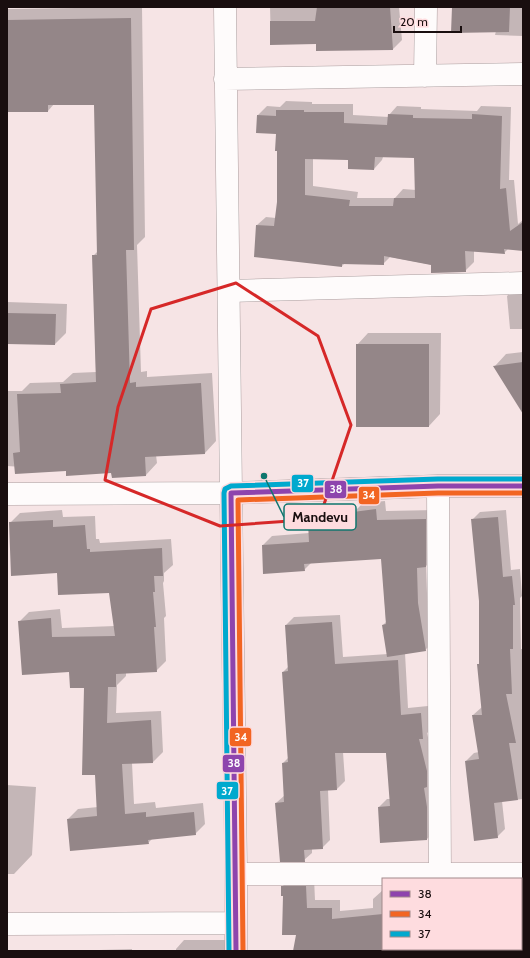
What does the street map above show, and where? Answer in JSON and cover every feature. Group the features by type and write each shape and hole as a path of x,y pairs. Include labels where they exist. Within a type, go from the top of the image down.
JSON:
{"street":[{"path":"225,7 236,951"},
{"path":"425,76 426,7"},
{"path":"225,79 523,74"},
{"path":"229,291 523,283"},
{"path":"438,486 440,877"},
{"path":"7,494 231,493 438,486 523,486"},
{"path":"236,874 440,877 523,874"},
{"path":"7,924 235,923"}],"highlighted area":[{"path":"236,283 318,336 351,425 319,519 220,526 105,480 118,407 151,309"}],"building":[{"path":"317,7 390,7 393,50 316,51 316,44 270,45 270,21 315,21"},
{"path":"452,7 510,7 509,32 451,33"},
{"path":"131,18 134,250 126,250 130,383 136,382 136,387 201,383 205,454 145,457 146,476 112,478 111,473 66,476 66,471 15,474 13,453 20,452 17,394 61,393 60,384 96,382 92,255 97,255 94,105 48,105 48,112 7,112 7,20"},
{"path":"276,110 344,112 344,123 387,125 388,114 413,115 413,118 472,119 472,114 502,116 500,189 506,188 510,231 523,222 523,251 504,249 505,254 465,251 466,272 431,273 431,265 384,256 384,265 342,264 342,267 254,257 256,225 274,226 277,202 277,151 275,151 276,134 256,133 257,115 276,116","holes":["375,157 414,158 415,198 394,198 393,206 349,206 350,200 305,195 305,159 348,160 348,169 374,170"]},
{"path":"7,313 56,314 55,345 7,344"},
{"path":"356,344 429,344 429,427 356,427"},
{"path":"523,362 523,414 493,366"},
{"path":"376,509 377,520 426,519 426,567 417,568 418,603 426,651 387,657 382,625 386,624 381,559 304,564 305,571 263,574 262,545 309,542 308,523 354,520 353,512"},
{"path":"498,517 503,577 512,576 515,605 513,605 513,649 510,649 512,694 506,694 516,743 509,743 518,800 494,803 498,838 474,841 465,761 479,759 472,715 482,715 477,664 479,664 479,601 471,519"},
{"path":"53,520 53,527 85,525 87,549 90,549 90,552 162,548 163,576 154,576 155,592 153,592 156,627 154,627 157,672 116,674 116,687 108,687 107,723 151,720 153,763 122,764 125,814 146,812 146,817 194,812 196,835 148,840 149,844 70,851 67,819 97,816 95,775 82,775 84,688 70,688 69,672 22,675 18,621 51,618 52,637 115,636 109,593 58,595 57,573 11,576 9,522"},
{"path":"332,622 335,664 398,660 401,715 421,713 423,739 419,739 427,771 427,787 424,788 427,807 427,840 380,843 378,807 390,806 386,753 335,753 337,790 320,791 323,849 304,850 305,862 280,862 275,803 284,802 282,763 288,762 282,672 288,671 285,625"},
{"path":"281,886 306,886 307,908 332,908 332,919 382,914 383,951 293,951 296,935 282,935 283,896 281,896"}],"transit line":[{"name":"37","path":"229,951 225,489 231,486 438,479 523,479"},
{"name":"38","path":"236,951 231,493 438,486 523,486"},
{"name":"34","path":"243,951 238,500 438,493 523,493"}],"place":[{"name":"Mandevu","path":"264,476"}]}
